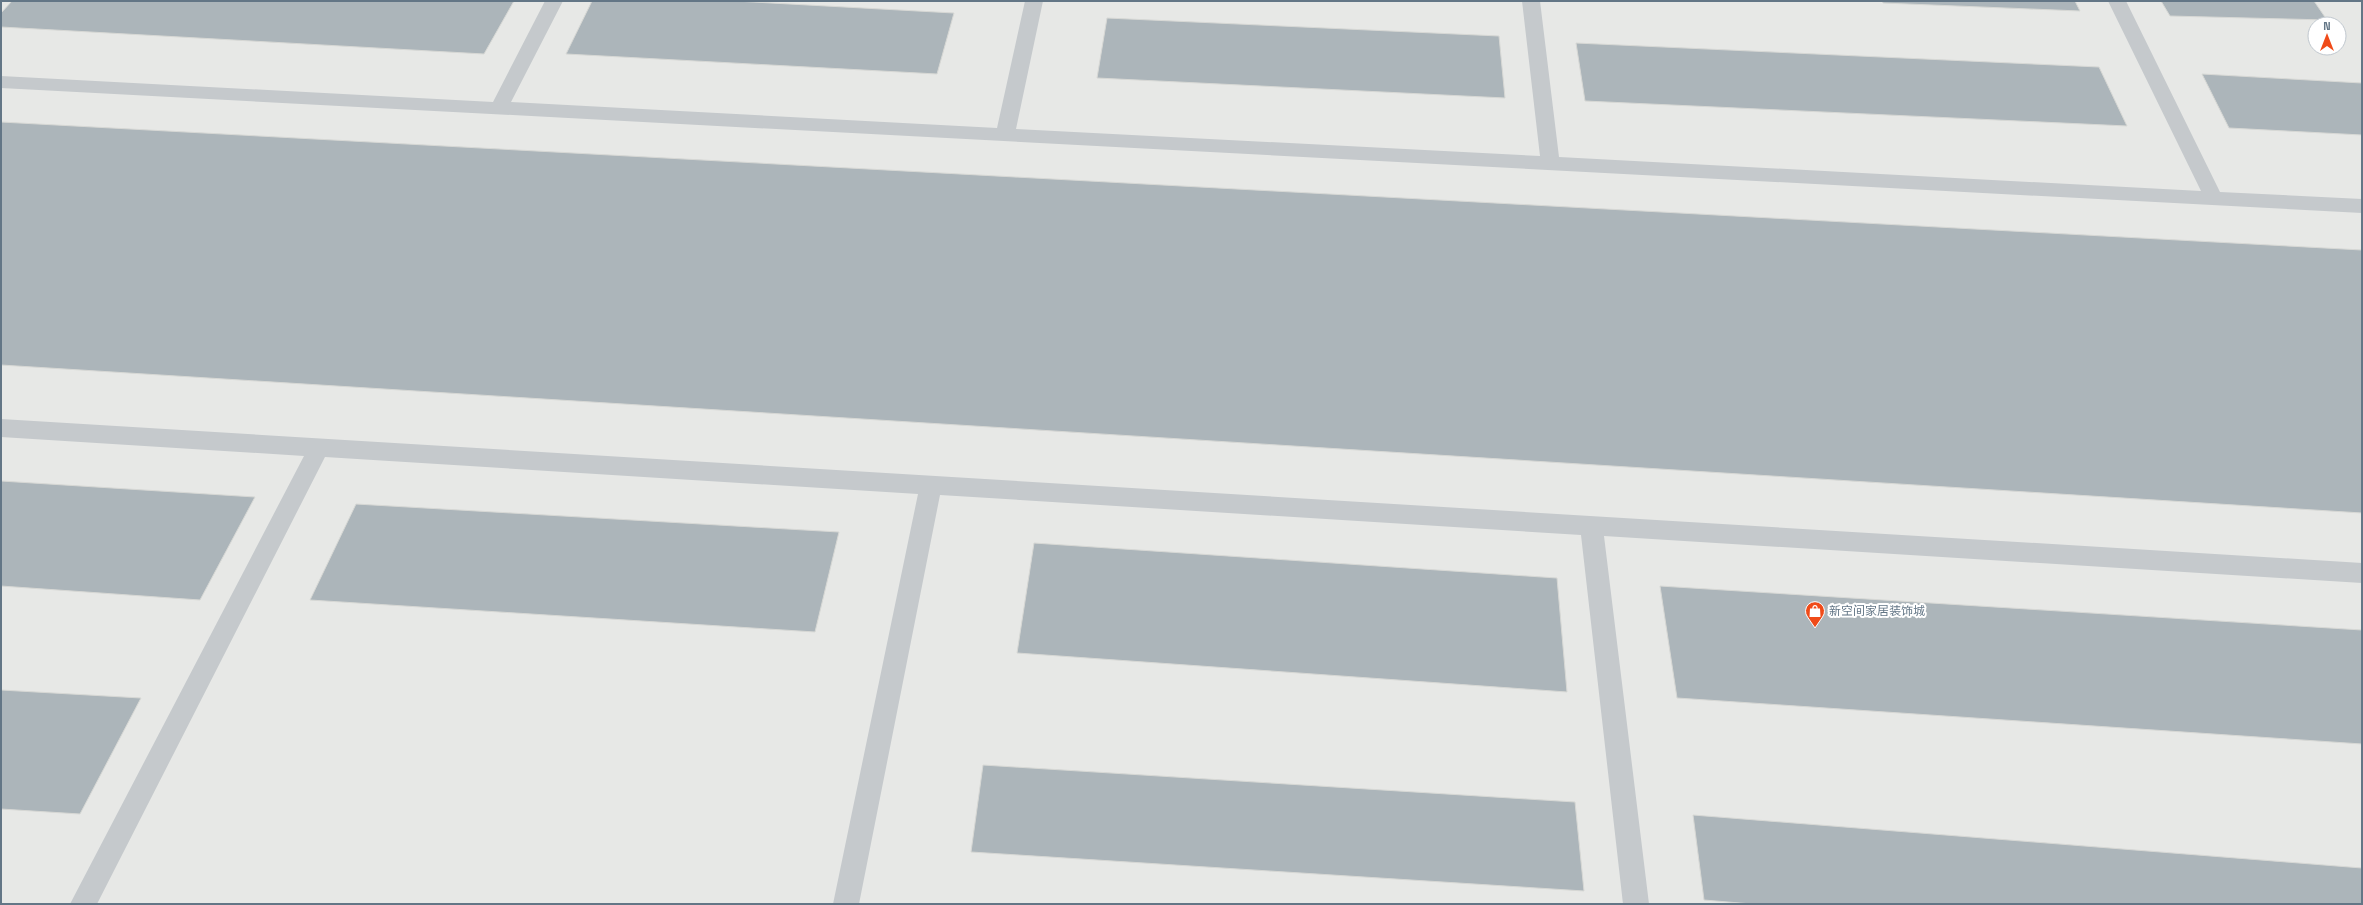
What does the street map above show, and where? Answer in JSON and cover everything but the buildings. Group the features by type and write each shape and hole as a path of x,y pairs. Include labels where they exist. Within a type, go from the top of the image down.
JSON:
{"street":[{"path":"499,108 554,1"},
{"path":"1005,135 1034,1"},
{"path":"1531,1 1550,163"},
{"path":"2117,1 2214,198"},
{"path":"1,82 2362,206"},
{"path":"1,428 2362,573"},
{"path":"83,904 319,448"},
{"path":"846,904 932,486"},
{"path":"1591,526 1636,904"}],"shaded area":[{"path":"1,1 2362,1 2362,904 1,904"}],"place":[{"name":"新空间家居装饰城","path":"1815,628"}]}
